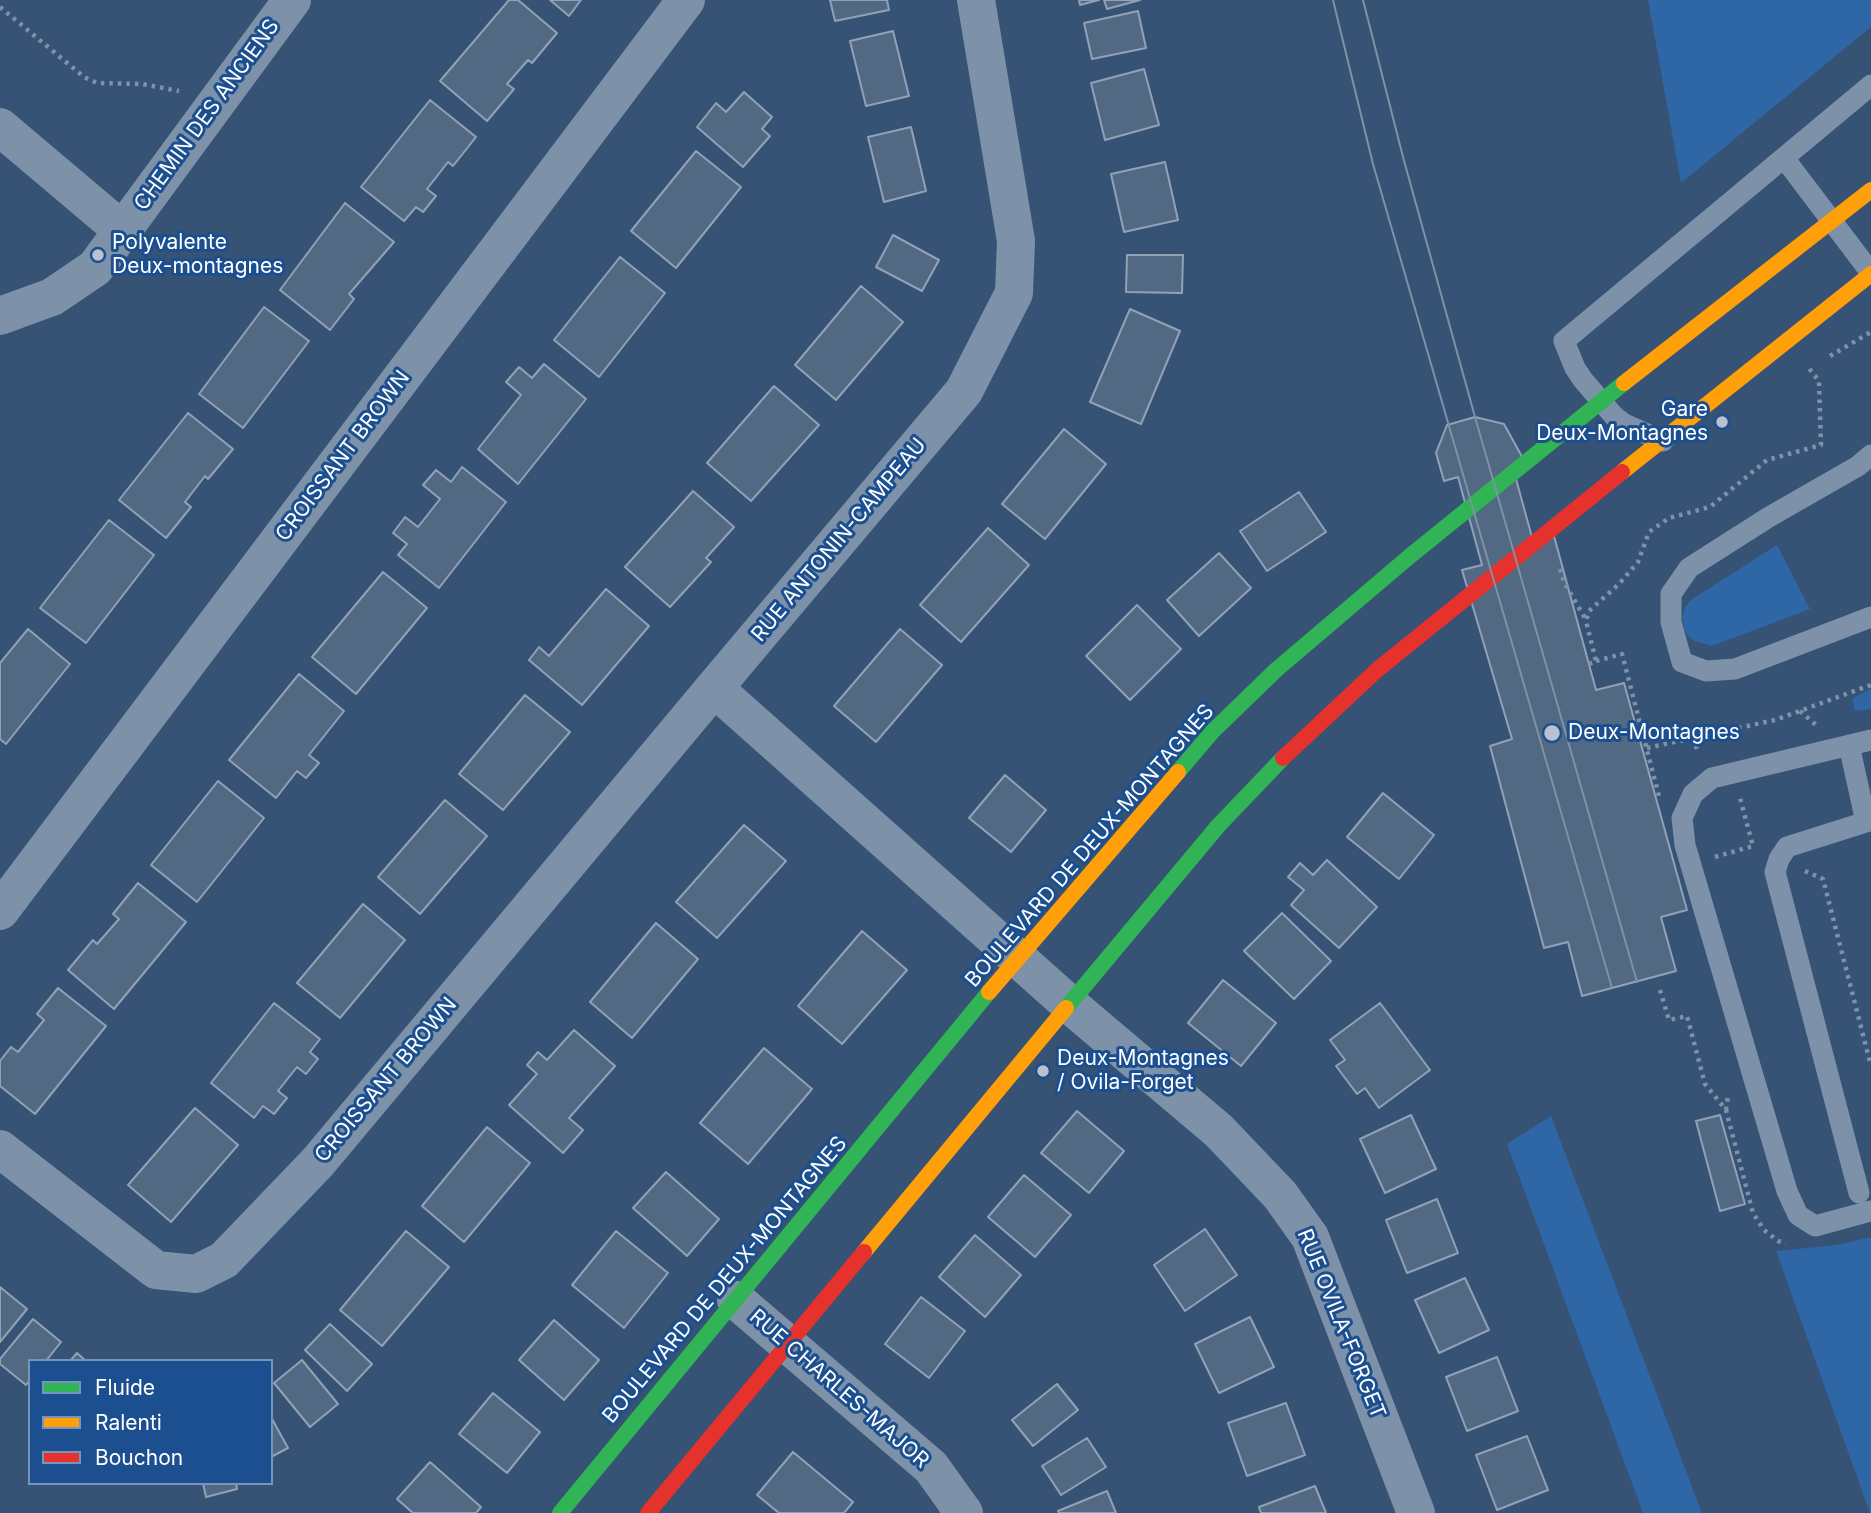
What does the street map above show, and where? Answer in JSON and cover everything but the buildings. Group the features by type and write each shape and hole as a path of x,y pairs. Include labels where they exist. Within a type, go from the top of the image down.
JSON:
{"street":[{"name":"CHEMIN DES ANCIENS","path":"0,316 52,297 95,268 292,0"},
{"name":"CROISSANT BROWN","path":"0,911 686,0"},
{"name":"RUE ANTONIN-CAMPEAU","path":"713,688 964,391 1014,293 1016,242 976,0"},
{"name":"CHEMIN DES ANCIENS","path":"0,127 123,231"},
{"name":"BOULEVARD DE DEUX-MONTAGNES","path":"560,1513 1018,957 1179,768 1276,670 1380,581 1601,401 1871,190"},
{"path":"648,1513 1218,826 1311,730 1440,617 1871,274"},
{"name":"CROISSANT BROWN","path":"0,1149 156,1270 196,1274 224,1260 318,1162 713,688"},
{"path":"713,688 1018,957"},
{"name":"RUE OVILA-FORGET","path":"1018,957 1069,1004 1219,1131 1280,1195 1310,1237 1416,1513"},
{"name":"RUE CHARLES-MAJOR","path":"736,1300 931,1467 964,1513"}],"lane":[{"path":"1663,440 1624,424 1601,401 1576,368 1564,341 1871,85"},
{"path":"1784,158 1871,274"},
{"path":"1871,455 1858,466 1769,517 1689,568 1671,594 1671,622 1682,662 1706,671 1735,669 1871,617"},
{"path":"1871,740 1712,778 1693,794 1682,818 1685,845 1787,1191 1798,1215 1815,1226 1871,1211"},
{"path":"1849,745 1866,822 1787,847 1775,872 1858,1193"}],"path":[{"path":"0,7 84,77 97,83 142,84 189,95"},
{"path":"1586,621 1589,611 1619,584 1638,562 1649,532 1669,518 1710,507 1767,460 1821,445 1819,381 1801,358"},
{"path":"1564,582 1586,621 1596,661"},
{"path":"1589,664 1622,654 1646,748 1775,720 1871,685"},
{"path":"1692,738 1703,763"},
{"path":"1714,857 1753,846 1738,790"},
{"path":"1710,845 1718,870"},
{"path":"1799,868 1823,879 1871,1066"}],"shaded area":[{"path":"1648,0 1871,0 1871,27 1681,183"},
{"path":"1777,545 1810,609 1712,646 1694,641 1686,634 1682,618 1685,607 1692,599"},
{"path":"1871,689 1871,709 1854,710 1853,698"},
{"path":"1551,1116 1702,1513 1643,1513 1507,1144"},
{"path":"1871,1237 1870,1513 1776,1251 1836,1245"}],"tram line":[{"path":"1333,0 1373,164 1612,988"},
{"path":"1363,0 1475,417 1637,982"}],"traffic: fast":[{"path":"1178,772 1212,732 1276,670 1410,556 1624,383"},
{"path":"1066,1008 1218,826 1283,758"},
{"path":"560,1513 989,992"}],"traffic: slow":[{"path":"1624,383 1871,190"},
{"path":"1622,472 1871,274"},
{"path":"989,992 1178,772"},
{"path":"864,1252 1066,1008"}],"traffic: jam":[{"path":"1283,758 1377,670 1622,472"},
{"path":"648,1513 864,1252"}],"place":[{"name":"Polyvalente Deux-montagnes","path":"98,255"},
{"name":"Gare Deux-Montagnes","path":"1722,422"},
{"name":"Deux-Montagnes","path":"1552,733"},
{"name":"Deux-Montagnes / Ovila-Forget","path":"1043,1071"}]}
